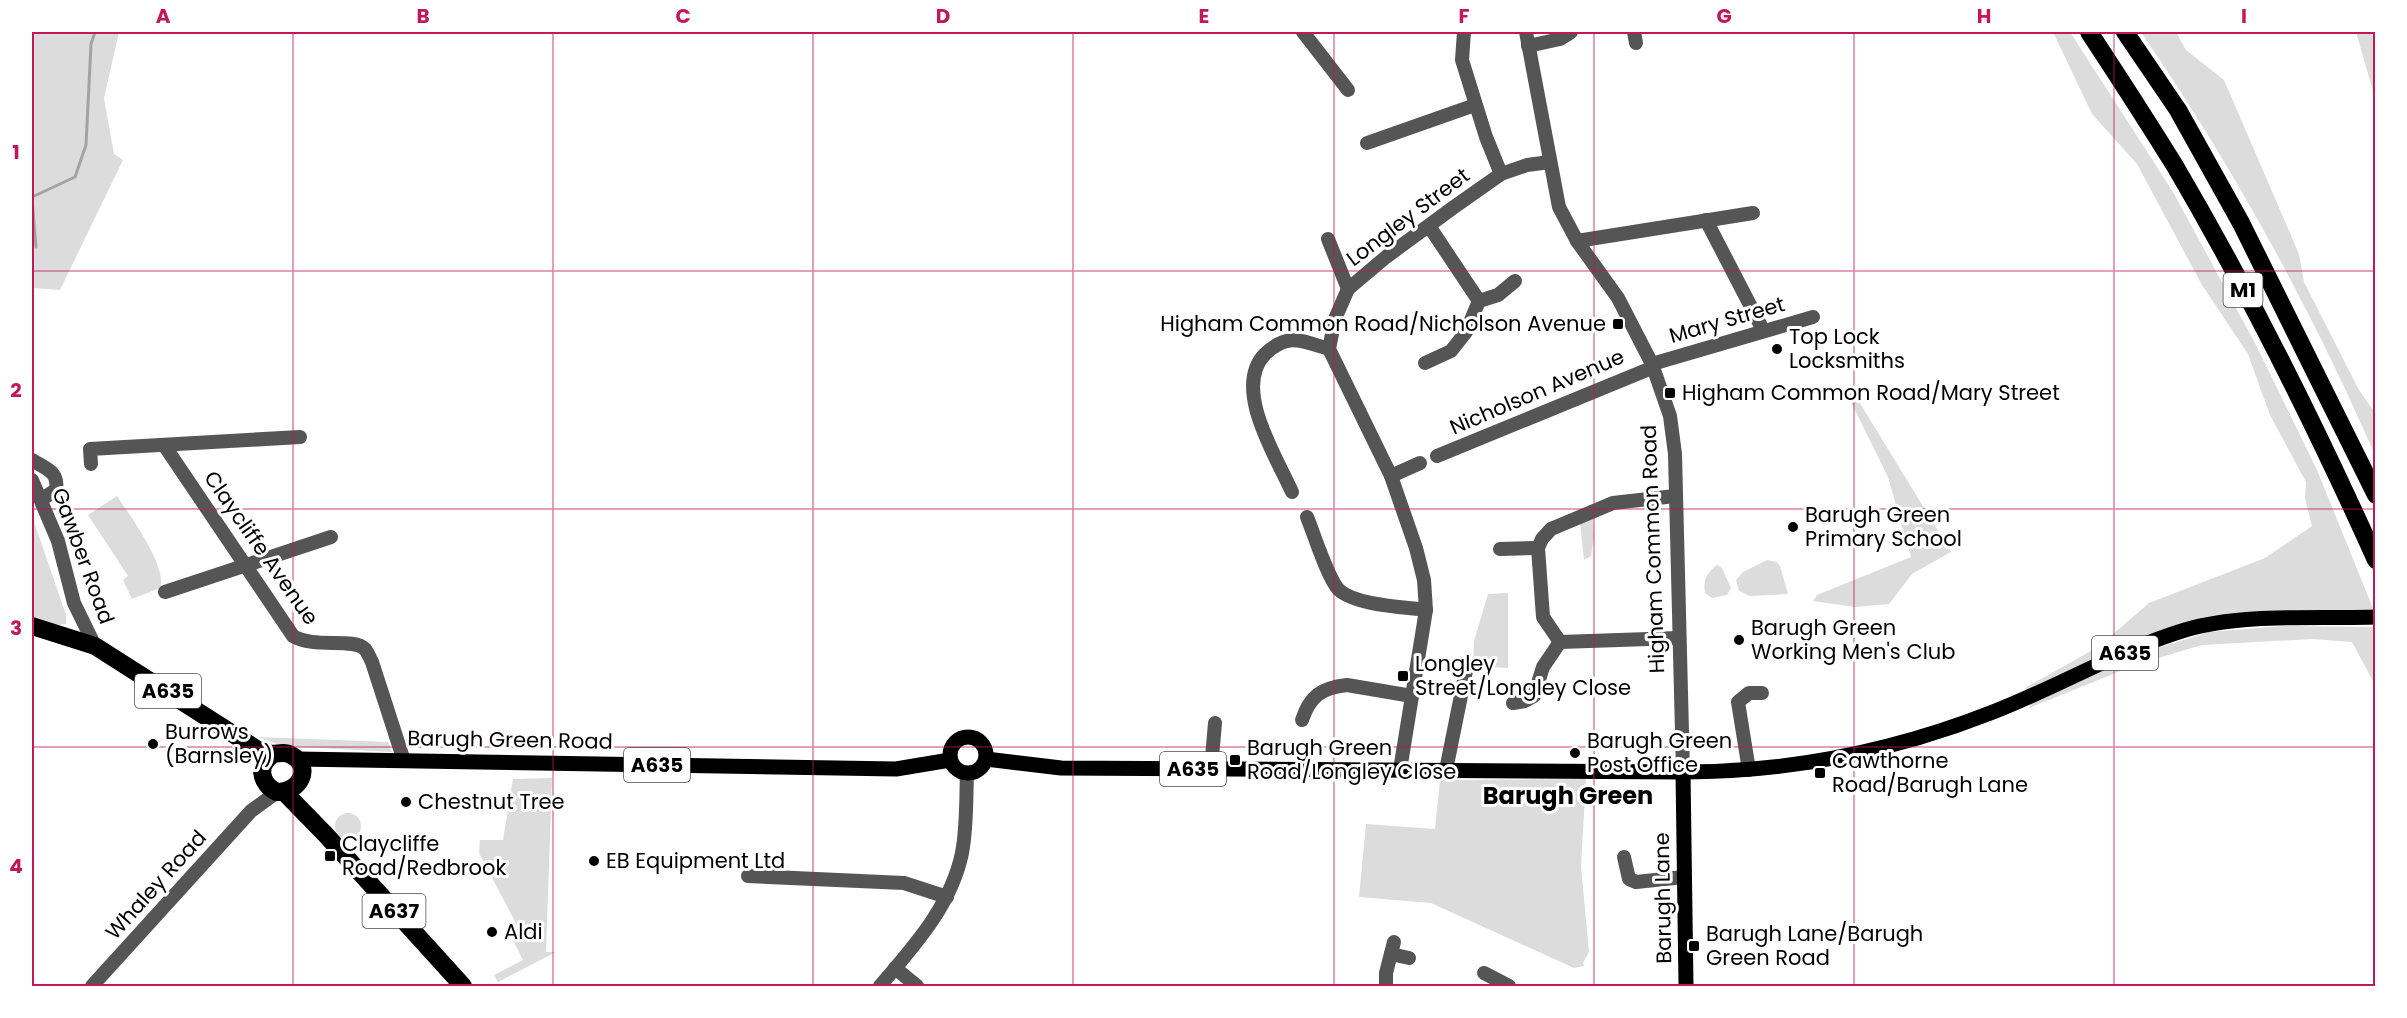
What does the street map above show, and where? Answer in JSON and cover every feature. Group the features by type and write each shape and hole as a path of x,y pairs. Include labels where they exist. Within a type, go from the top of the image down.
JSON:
{"highway":[{"name":"M1","path":"2089,32 2175,166 2275,349 2376,560"},
{"name":"M1","path":"2125,32 2178,110 2241,223 2376,495"},
{"name":"A635","path":"32,626 95,646 258,750 274,754 285,753 283,780"},
{"name":"A635","path":"240,738 254,755 283,780"},
{"name":"A637","path":"283,780 326,835 463,987"}],"main road":[{"name":"A635","path":"986,759 1061,768 1683,772 1749,770 1818,762 1935,733 1994,712 2146,644 2187,629 2257,620 2376,617"},
{"path":"969,737 983,744 986,759 980,769 967,773 955,769 950,760 951,748 958,740 969,737"},
{"name":"Barugh Green Road","path":"283,780 357,760 896,769 950,760"},
{"name":"Barugh Lane","path":"1683,772 1686,987"}],"street":[{"path":"1303,32 1348,90"},
{"path":"1464,32 1461,60 1475,105 1502,174"},
{"path":"1527,39 1560,39 1571,32"},
{"name":"Higham Common Road","path":"1527,39 1559,207 1577,241 1618,298 1653,366 1670,416 1675,454 1683,772"},
{"path":"1337,75 1348,66"},
{"path":"1367,143 1475,105"},
{"name":"Longley Street","path":"1329,349 1335,319 1348,289 1386,257 1502,174 1527,165 1550,162"},
{"path":"1577,241 1752,213"},
{"path":"1706,220 1763,330"},
{"path":"1429,226 1479,301"},
{"path":"1328,239 1348,289"},
{"path":"1425,363 1451,351 1466,332 1479,301 1498,295 1515,281"},
{"name":"Mary Street","path":"1653,366 1763,330 1813,317"},
{"path":"1294,484 1254,408 1251,390 1253,372 1260,359 1271,348 1285,340 1297,340 1329,349 1391,476 1419,558 1424,580 1426,610 1400,770"},
{"name":"Nicholson Avenue","path":"1437,456 1653,366"},
{"path":"91,464 90,449 300,436"},
{"name":"Claycliffe Avenue","path":"164,446 293,636 304,643 353,643 364,648 372,662 404,761"},
{"path":"32,460 54,472 57,477 56,490 42,499"},
{"path":"1391,476 1420,463"},
{"name":"Gawber Road","path":"32,480 58,541 74,603 95,646"},
{"path":"1560,642 1543,617 1538,548 1551,529 1612,503 1675,496"},
{"path":"1307,517 1306,535 1343,593 1359,599 1426,610"},
{"path":"165,592 331,537"},
{"path":"1500,549 1538,548"},
{"path":"1560,642 1678,638"},
{"path":"1513,703 1525,701 1534,696 1543,667 1560,642"},
{"path":"1446,770 1467,666"},
{"path":"1302,720 1307,704 1312,698 1338,686 1412,696"},
{"path":"1749,770 1738,702 1749,693 1762,693"},
{"path":"1211,769 1215,723"},
{"path":"880,987 927,929 947,897 963,848 967,773"},
{"name":"Whaley Road","path":"92,987 251,811 283,780"},
{"path":"1624,857 1629,879 1636,882 1684,877"},
{"path":"748,876 904,884 947,897"},
{"path":"1386,987 1386,973 1392,948 1409,958"},
{"path":"896,968 917,987"},
{"path":"1484,973 1509,987"}],"shaded area":[{"path":"32,32 119,32 104,98 114,154 123,160 60,290 32,288"},
{"path":"2053,32 2070,32 2173,192 2255,343 2317,470 2374,611 2299,612 2200,618 2107,653 2027,691 2025,688 2098,647 2149,603 2265,558 2312,526 2305,498 2306,482 2270,415 2248,354 2202,285 2137,164 2092,114"},
{"path":"2141,32 2176,32 2186,50 2224,80 2299,254 2304,282 2359,390 2375,413 2375,455 2324,346 2268,238 2175,82"},
{"path":"2356,32 2371,32 2375,42 2375,98"},
{"path":"1850,387 1951,552 1912,574 1889,604 1855,607 1813,601 1817,595 1911,557 1888,477 1844,388"},
{"path":"117,496 153,554 161,579 160,588 132,599 123,580 128,576 88,515"},
{"path":"32,516 66,615 66,624 56,625 32,620"},
{"path":"1593,518 1594,537 1591,556 1584,560 1580,523"},
{"path":"1767,560 1777,562 1780,566 1788,594 1750,596 1739,591 1736,580 1743,572"},
{"path":"1717,565 1722,568 1731,588 1727,595 1712,598 1705,593 1704,584 1710,571"},
{"path":"1508,593 1508,668 1473,666 1474,641 1488,594"},
{"path":"2284,626 2375,627 2375,685 2352,642 2312,639 2202,645 2138,664 2029,708 2031,703 2116,661 2209,632"},
{"path":"258,737 388,742 392,752 283,746"},
{"path":"552,778 546,952 556,952 498,982 494,975 523,960 510,934 519,929 479,853 480,840 503,840 513,779"},
{"path":"1586,779 1581,866 1589,952 1583,963 1584,966 1574,968 1431,903 1359,897 1366,824 1435,829 1440,780"},
{"path":"348,813 357,817 361,826 357,835 348,839 339,835 335,826 339,817"}],"waterway":[{"path":"32,197 75,177 86,145 91,44 95,32"},
{"path":"32,199 36,247"}],"place":[{"name":"Higham Common Road/Nicholson Avenue","path":"1618,324"},
{"name":"Top Lock Locksmiths","path":"1777,349"},
{"name":"Higham Common Road/Mary Street","path":"1670,393"},
{"name":"Barugh Green Primary School","path":"1793,527"},
{"name":"Barugh Green Working Men's Club","path":"1739,640"},
{"name":"Longley Street/Longley Close","path":"1403,676"},
{"name":"Burrows (Barnsley)","path":"153,744"},
{"name":"Barugh Green Post Office","path":"1575,753"},
{"name":"Barugh Green Road/Longley Close","path":"1235,760"},
{"name":"Cawthorne Road/Barugh Lane","path":"1820,773"},
{"name":"Chestnut Tree","path":"406,802"},
{"name":"Claycliffe Road/Redbrook","path":"330,856"},
{"name":"EB Equipment Ltd","path":"594,861"},
{"name":"Aldi","path":"492,932"},
{"name":"Barugh Lane/Barugh Green Road","path":"1694,946"}],"district":[{"name":"Barugh Green","path":"1568,796"}]}
